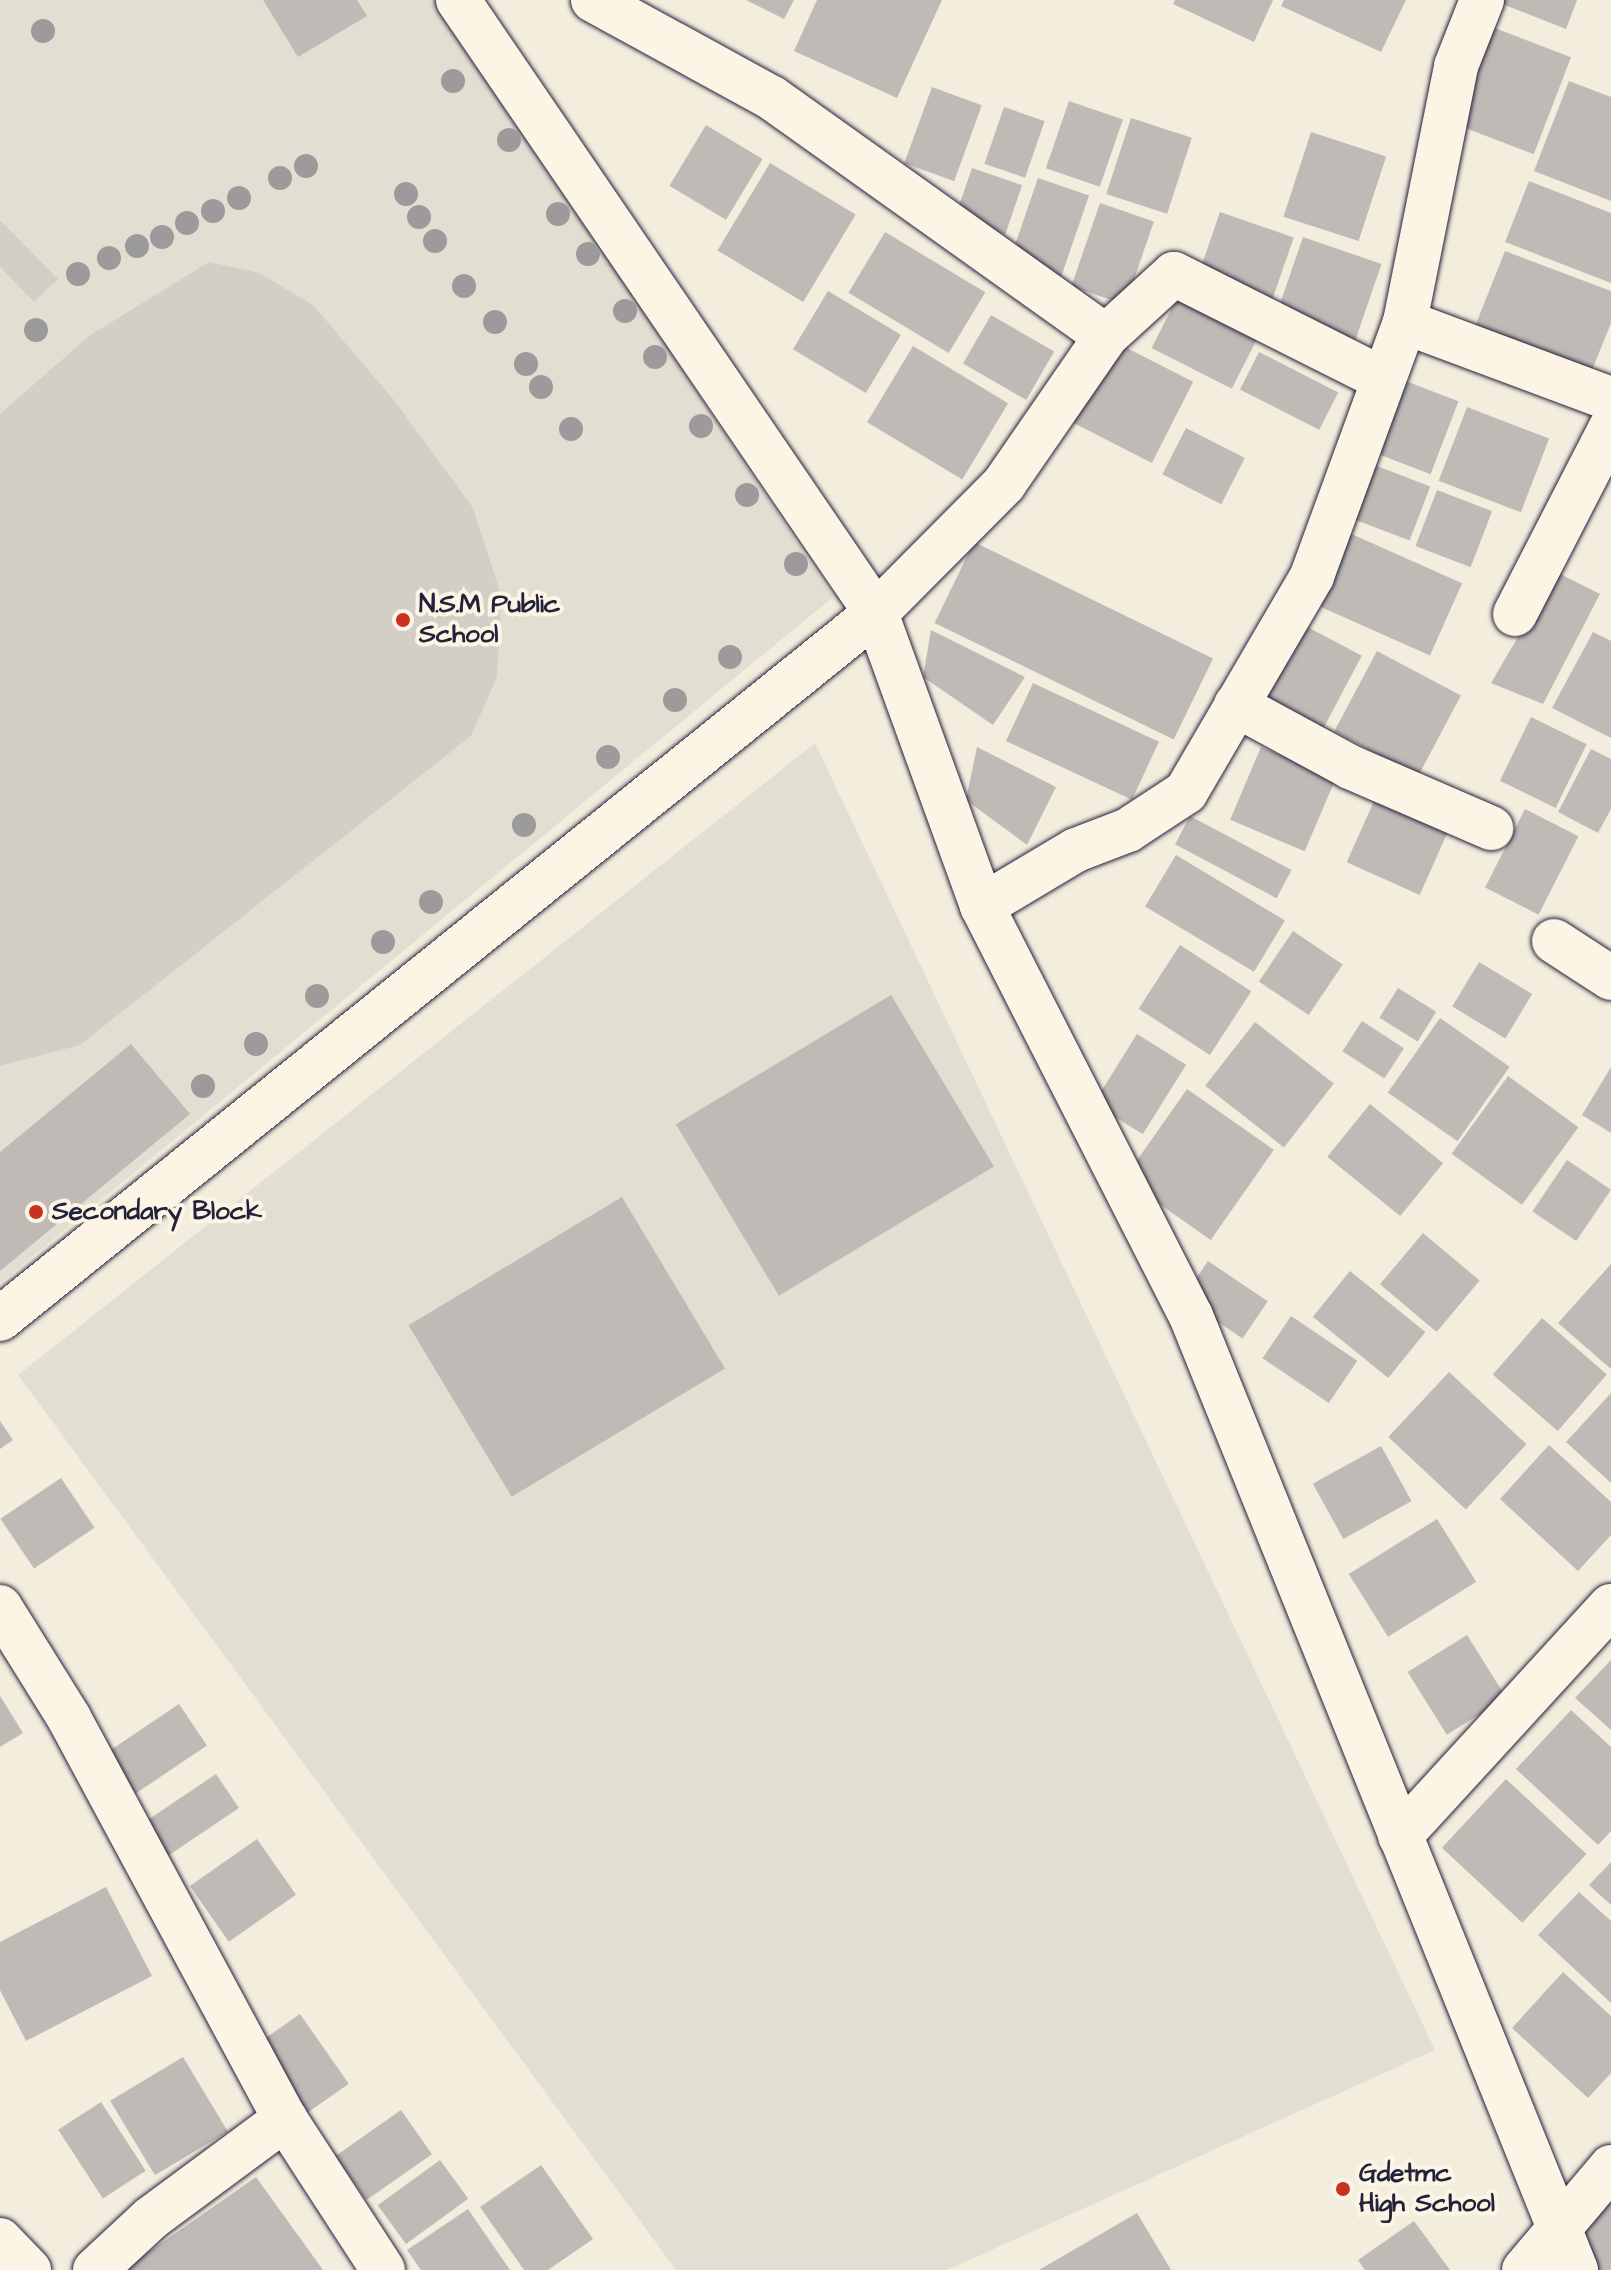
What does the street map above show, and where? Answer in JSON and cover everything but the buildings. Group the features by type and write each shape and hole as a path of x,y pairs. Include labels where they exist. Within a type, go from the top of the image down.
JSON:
{"street":[{"path":"593,0 772,98 1106,336"},
{"path":"982,906 1076,850 1128,830 1186,792 1312,576 1405,322 1456,66 1482,0"},
{"path":"466,4 876,613 982,906 1191,1316 1560,2223 1576,2270"},
{"path":"0,1319 876,613 1004,484 1106,336 1174,274 1383,379"},
{"path":"1405,322 1611,399"},
{"path":"1515,614 1611,427"},
{"path":"1236,705 1350,767 1491,828"},
{"path":"1554,941 1611,978"},
{"path":"1400,1836 1611,1606"},
{"path":"0,1607 69,1718 285,2119 383,2270"},
{"path":"95,2270 151,2218 285,2119"},
{"path":"1524,2270 1560,2223 1611,2167"},
{"path":"0,2240 29,2270"}],"shaded area":[{"name":"N.S.M Public School","path":"0,0 437,0 833,597 0,1283"},
{"path":"0,220 58,279 34,302 0,267"},
{"path":"209,262 259,273 313,305 394,400 473,508 501,595 497,677 471,736 80,1045 0,1066 0,414 89,336"},
{"path":"815,743 1435,2050 947,2270 676,2270 18,1375"}],"place":[{"name":"N.S.M Public School","path":"403,620"},
{"name":"Secondary Block","path":"36,1212"},
{"name":"Gdetmc High School","path":"1343,2189"}]}
